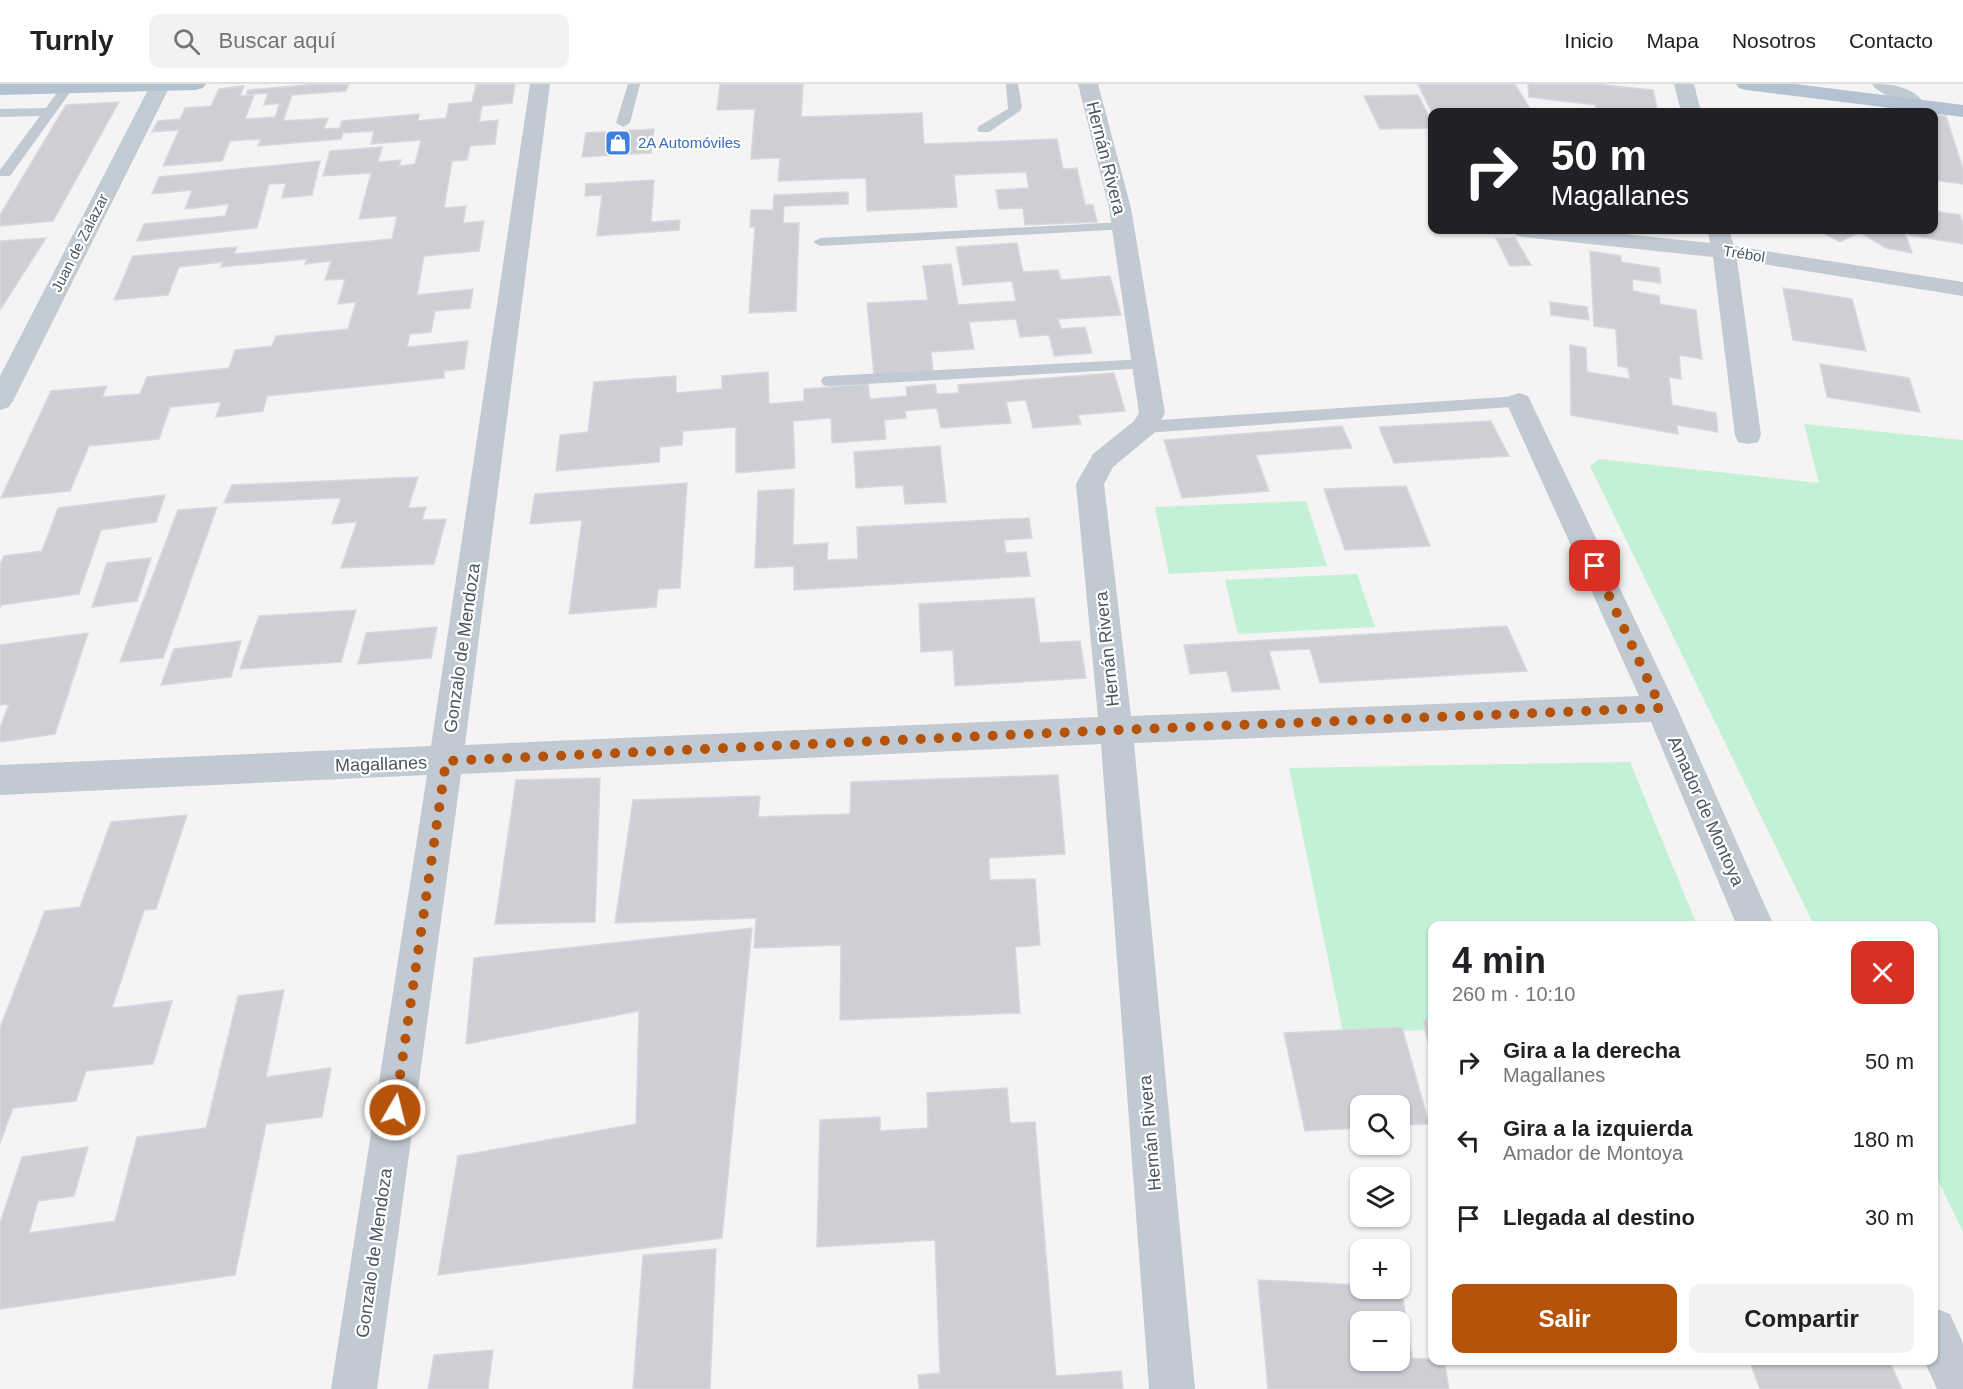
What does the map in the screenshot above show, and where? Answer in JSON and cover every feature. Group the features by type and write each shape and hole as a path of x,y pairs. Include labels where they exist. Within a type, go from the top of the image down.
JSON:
{"main road":[{"path":"4,94 68,87 196,84"},
{"path":"1746,84 1915,104 1957,105"},
{"path":"1838,84 1887,87 1957,105"}],"street":[{"name":"Juan de Zalazar","path":"0,401 161,84"},
{"name":"Gonzalo de Mendoza","path":"354,1389 446,761 540,84"},
{"name":"Hernán Rivera","path":"1088,84 1120,208 1152,413 1145,427 1103,460 1090,484 1116,730 1172,1389"},
{"path":"1684,84 1689,108"},
{"path":"1887,87 1915,104"},
{"name":"Trébol","path":"1603,234 1721,240 1963,289"},
{"path":"1721,240 1748,435"},
{"name":"Amador de Montoya","path":"1519,402 1661,708 1754,921"},
{"name":"Magallanes","path":"0,780 1661,708"},
{"path":"1938,1339 1960,1389"}],"lane":[{"path":"623,123 634,84"},
{"path":"984,129 1013,111 1015,107 1012,84"},
{"path":"5,173 68,87"},
{"path":"0,113 51,112"},
{"path":"820,242 1123,226"},
{"path":"829,381 1145,364"},
{"path":"1145,427 1519,402"}],"green space":[{"path":"1804,424 1963,440 1963,1232 1938,1180 1938,921 1812,921 1590,466 1599,459 1819,483"},
{"path":"1306,501 1327,566 1169,574 1155,507"},
{"path":"1357,574 1375,627 1238,634 1225,580"},
{"path":"1630,762 1695,921 1428,921 1428,1030 1343,1032 1289,768"}],"building":[{"path":"318,84 349,84 346,91 292,95 283,121 328,118 324,129 340,128 342,121 419,114 418,121 446,118 449,104 472,102 476,84 515,84 512,103 482,106 479,122 498,120 495,144 470,146 467,160 452,161 444,208 466,206 463,223 484,221 479,251 424,256 417,295 473,289 470,308 435,311 431,332 410,334 407,347 468,341 464,369 444,371 444,378 267,396 263,411 216,417 221,402 170,407 159,439 89,446 70,491 1,498 51,391 107,386 102,397 140,394 147,377 229,368 235,350 272,346 276,336 348,329 356,302 338,304 345,279 325,280 331,261 305,264 307,259 221,267 223,262 179,267 168,295 114,300 133,256 237,247 234,254 392,239 397,216 359,219 371,173 323,176 330,151 382,147 378,162 401,160 399,166 415,164 421,140 371,144 374,131 343,133 341,139 258,146 261,139 230,141 222,161 163,166 179,130 152,132 158,121 180,119 185,108 211,106 219,89 244,86 240,96 254,95 245,119 275,117 280,103 264,105 268,93 246,95 248,90"},
{"path":"720,84 803,84 801,117 922,113 924,144 1057,139 1063,169 1077,168 1085,205 1093,205 1097,222 1025,225 1023,208 999,209 996,190 1029,188 1026,172 954,175 957,207 867,211 866,178 778,181 780,158 751,159 755,109 717,110"},
{"path":"1418,84 1515,84 1530,108 1430,108"},
{"path":"1528,84 1595,84 1653,90 1657,108 1595,108 1595,105 1529,97"},
{"path":"1418,95 1428,114 1428,128 1380,129 1364,96"},
{"path":"119,102 53,221 0,226 0,215 66,105"},
{"path":"1938,115 1946,116 1963,169 1963,184 1938,181"},
{"name":"2A Automóviles","path":"654,129 651,153 582,157 586,133"},
{"path":"320,161 312,195 282,198 286,183 269,184 257,228 137,241 144,224 225,216 229,204 185,209 192,190 152,194 159,177"},
{"path":"654,180 651,222 680,220 679,230 597,236 602,195 585,196 586,184"},
{"path":"848,192 848,204 784,206 783,223 799,223 796,311 749,313 755,227 750,227 751,210 773,210 774,195"},
{"path":"1938,212 1960,215 1963,224 1963,244 1909,235 1938,234"},
{"path":"1825,234 1856,234 1840,242"},
{"path":"1863,234 1905,234 1912,253 1886,248"},
{"path":"46,238 0,310 0,241"},
{"path":"1496,238 1515,238 1531,265 1510,266"},
{"path":"1017,243 1023,272 1058,270 1061,280 1110,276 1121,315 1058,319 1061,329 1085,327 1092,353 1054,356 1049,335 1020,337 1016,319 969,322 974,349 931,352 933,371 874,375 867,303 928,300 923,266 951,264 958,305 1016,301 1012,281 963,285 956,247"},
{"path":"1590,251 1621,256 1621,262 1659,268 1661,283 1632,279 1633,291 1659,296 1660,304 1696,310 1702,359 1679,355 1681,379 1669,377 1672,405 1716,413 1718,432 1677,425 1678,434 1571,415 1570,345 1586,348 1587,372 1630,379 1628,368 1618,366 1616,329 1594,326"},
{"path":"1783,288 1852,299 1866,351 1793,340"},
{"path":"1550,302 1587,307 1589,320 1551,315"},
{"path":"1820,364 1909,378 1920,412 1827,397"},
{"path":"768,372 769,404 804,401 804,389 868,384 870,399 907,396 906,387 935,384 937,394 959,393 958,385 1114,373 1125,411 1078,415 1081,424 1033,428 1026,400 1006,402 1011,423 941,428 937,408 905,411 906,418 884,420 886,439 832,443 831,418 793,421 795,468 736,473 736,427 683,431 682,445 660,447 659,462 556,471 560,435 588,432 594,382 676,376 676,393 722,389 722,376"},
{"path":"1491,421 1509,456 1394,463 1379,427"},
{"path":"1342,426 1352,448 1256,455 1269,491 1182,498 1164,440"},
{"path":"940,446 946,502 905,504 903,485 856,488 854,452"},
{"path":"418,477 408,508 426,507 422,520 446,519 434,564 341,568 357,522 332,524 341,498 224,503 232,485"},
{"path":"687,483 680,588 658,589 656,607 569,614 582,520 530,524 535,494"},
{"path":"1406,486 1430,546 1345,550 1324,489"},
{"path":"794,489 793,545 828,543 827,560 858,559 857,527 1029,518 1032,538 1004,540 1006,553 1026,552 1030,576 794,590 794,566 755,568 758,491"},
{"path":"165,495 156,522 101,530 79,594 1,605 0,608 0,564 4,556 42,551 58,508"},
{"path":"217,507 163,658 120,662 178,510"},
{"path":"151,558 137,601 92,607 107,563"},
{"path":"1034,598 1040,643 1080,641 1086,678 955,686 953,650 921,652 919,604"},
{"path":"356,610 341,662 240,669 259,616"},
{"path":"1507,626 1527,671 1320,683 1310,649 1269,651 1280,689 1232,692 1227,671 1190,674 1184,645"},
{"path":"437,627 431,658 358,664 366,633"},
{"path":"88,633 55,734 0,742 0,728 9,704 0,705 0,645"},
{"path":"241,641 231,677 161,685 174,649"},
{"path":"1058,775 1065,854 989,858 990,880 1035,879 1040,945 1015,947 1020,1013 840,1020 841,945 754,948 756,918 615,923 633,800 760,796 758,817 850,814 851,782"},
{"path":"600,778 595,922 495,924 516,780"},
{"path":"187,815 156,909 144,910 112,1008 172,1001 153,1064 86,1071 76,1101 13,1108 0,1143 0,1028 45,911 80,907 111,822"},
{"path":"752,928 722,1238 438,1275 458,1156 636,1124 639,1011 466,1044 474,958"},
{"path":"284,990 266,1077 331,1068 322,1117 266,1124 235,1275 0,1309 0,1223 22,1157 88,1147 74,1196 38,1201 29,1233 115,1221 137,1137 206,1128 238,996"},
{"path":"1428,1019 1428,1042 1423,1020"},
{"path":"1402,1027 1428,1124 1410,1125 1410,1095 1350,1095 1350,1129 1305,1131 1284,1033"},
{"path":"1007,1088 1010,1123 1035,1122 1056,1376 1121,1371 1123,1389 919,1389 918,1375 940,1373 935,1240 817,1247 820,1120 880,1117 880,1131 928,1128 927,1093"},
{"path":"716,1249 710,1389 633,1389 643,1255"},
{"path":"1258,1280 1350,1285 1350,1299 1403,1299 1405,1311 1350,1311 1350,1371 1410,1371 1410,1345 1412,1358 1428,1359 1428,1365 1445,1365 1449,1389 1268,1389"},
{"path":"493,1350 488,1389 428,1389 434,1355"},
{"path":"1751,1365 1891,1365 1902,1389 1760,1389"}],"place":[{"name":"2A Automóviles","path":"618,143"}],"route":[{"path":"395,1110 446,761 1661,708 1595,566"}]}
